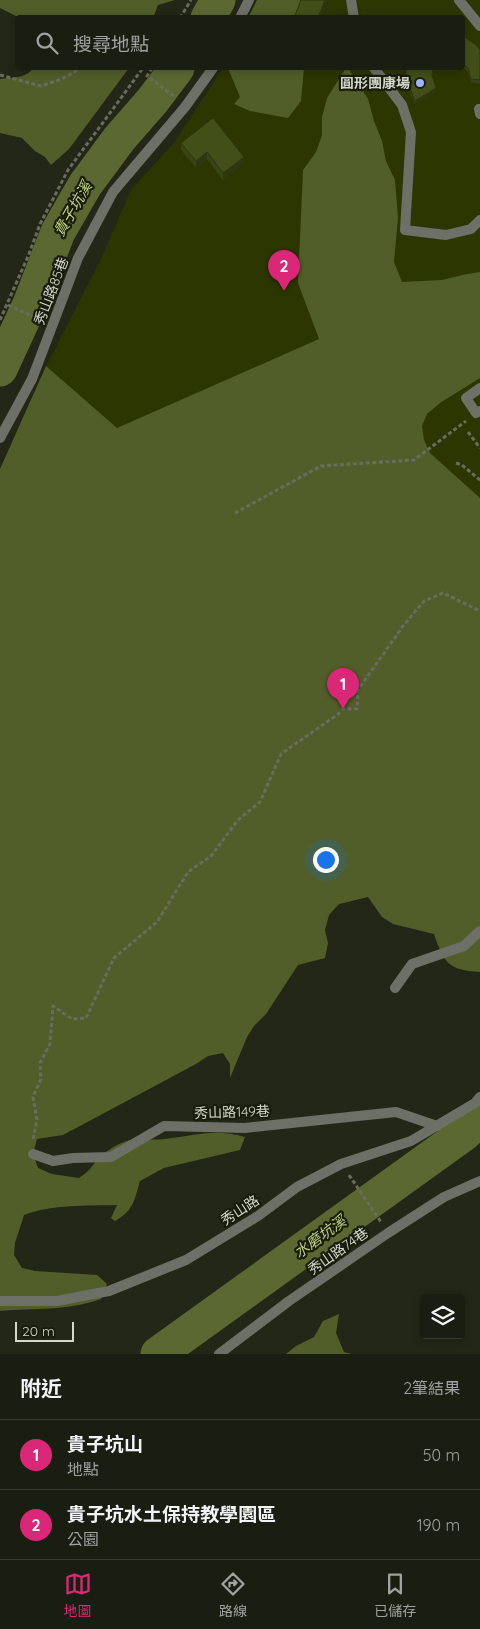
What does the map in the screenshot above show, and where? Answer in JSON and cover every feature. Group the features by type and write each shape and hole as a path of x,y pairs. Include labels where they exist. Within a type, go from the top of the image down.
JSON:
{"street":[{"path":"242,15 249,0"},
{"path":"352,0 354,15"},
{"path":"459,0 480,26"},
{"name":"秀山路85巷","path":"0,438 32,378 78,258 113,192 185,107 212,70"},
{"path":"376,70 402,105 411,132 404,230 446,234 471,229 480,220"},
{"path":"478,412 466,398 480,388"},
{"path":"395,988 412,964 464,946 480,932"},
{"name":"秀山路","path":"0,1301 57,1301 109,1291 186,1260 258,1216 297,1187 341,1164 411,1141 475,1103 480,1097"},
{"name":"秀山路149巷","path":"33,1154 53,1162 73,1158 111,1157 164,1126 245,1128 396,1112 437,1126"},
{"name":"秀山路74巷","path":"220,1354 289,1301 388,1233 444,1197 480,1182"}],"path":[{"path":"182,15 192,0"},
{"path":"0,75 41,86 62,80 78,70"},
{"path":"0,319 8,305 40,224 68,170 142,70"},
{"path":"151,70 147,76 176,98"},
{"path":"8,305 39,320"},
{"path":"235,513 321,466 414,460 478,412"},
{"path":"468,432 480,448"},
{"path":"456,463 462,465 480,480"},
{"path":"33,1154 30,1146 34,1138 37,1120 33,1097 41,1079 40,1063 50,1044 53,1006 72,1019 86,1018 114,958 157,922 188,872 211,856 238,820 260,802 281,754 343,709 357,709 358,690 403,626 424,601 443,594 480,611"},
{"path":"341,1164 378,1218"}],"green space":[{"path":"0,0 175,0 158,5 154,15 15,16 0,8"},
{"path":"257,0 319,0 313,15 250,15"},
{"path":"258,0 480,0 480,510 164,491 46,366 100,261 131,190 173,144 222,70 465,70 465,15 251,15"},
{"path":"32,70 128,70 69,149 51,165 45,157 35,151 22,138 0,133 0,79 23,76"},
{"path":"229,70 304,70 301,101 288,118 250,111 234,104 240,97"},
{"path":"345,70 349,70 368,99 382,141 386,161 395,180 398,218 394,262 402,282 442,280 480,272 480,378 440,403 427,414 422,426 424,440 430,453 480,498 480,972 454,967 441,952 434,934 393,924 382,917 368,897 339,904 329,915 325,930 328,943 325,958 298,965 266,1014 254,1026 247,1037 230,1078 230,1064 223,1053 208,1056 63,1135 37,1139 33,1154 38,1168 52,1174 79,1178 106,1152 124,1142 214,1133 234,1134 245,1137 240,1150 164,1168 140,1181 130,1209 115,1221 111,1218 117,1205 58,1207 24,1215 15,1243 14,1255 22,1268 35,1271 97,1275 107,1284 101,1299 89,1303 76,1306 0,1311 0,469 46,366 117,428 319,339 298,283 303,170 316,152 322,135 322,117 327,98"},
{"path":"339,1314 336,1333 344,1352 352,1354 286,1354 296,1346 314,1337 323,1321"}],"building":[{"path":"301,0 325,0 319,15 295,15"},
{"path":"465,38 480,50 480,80 471,79 468,68 465,66"},
{"name":"圓形團康場","path":"433,70 432,76 436,88 415,101 408,83 406,71"},
{"path":"213,118 244,157 223,173 207,152 196,161 181,143"}],"waterway":[{"name":"貴子坑溪","path":"210,15 218,0"},
{"name":"貴子坑溪","path":"0,369 30,304 58,232 85,185 119,139 153,100 176,70"},
{"name":"水磨坑溪","path":"158,1354 465,1133 480,1118"}],"place":[{"name":"圓形團康場","path":"420,83"},
{"name":"貴子坑水土保持教學園區","path":"284,291"},
{"name":"貴子坑山","path":"343,709"}]}
